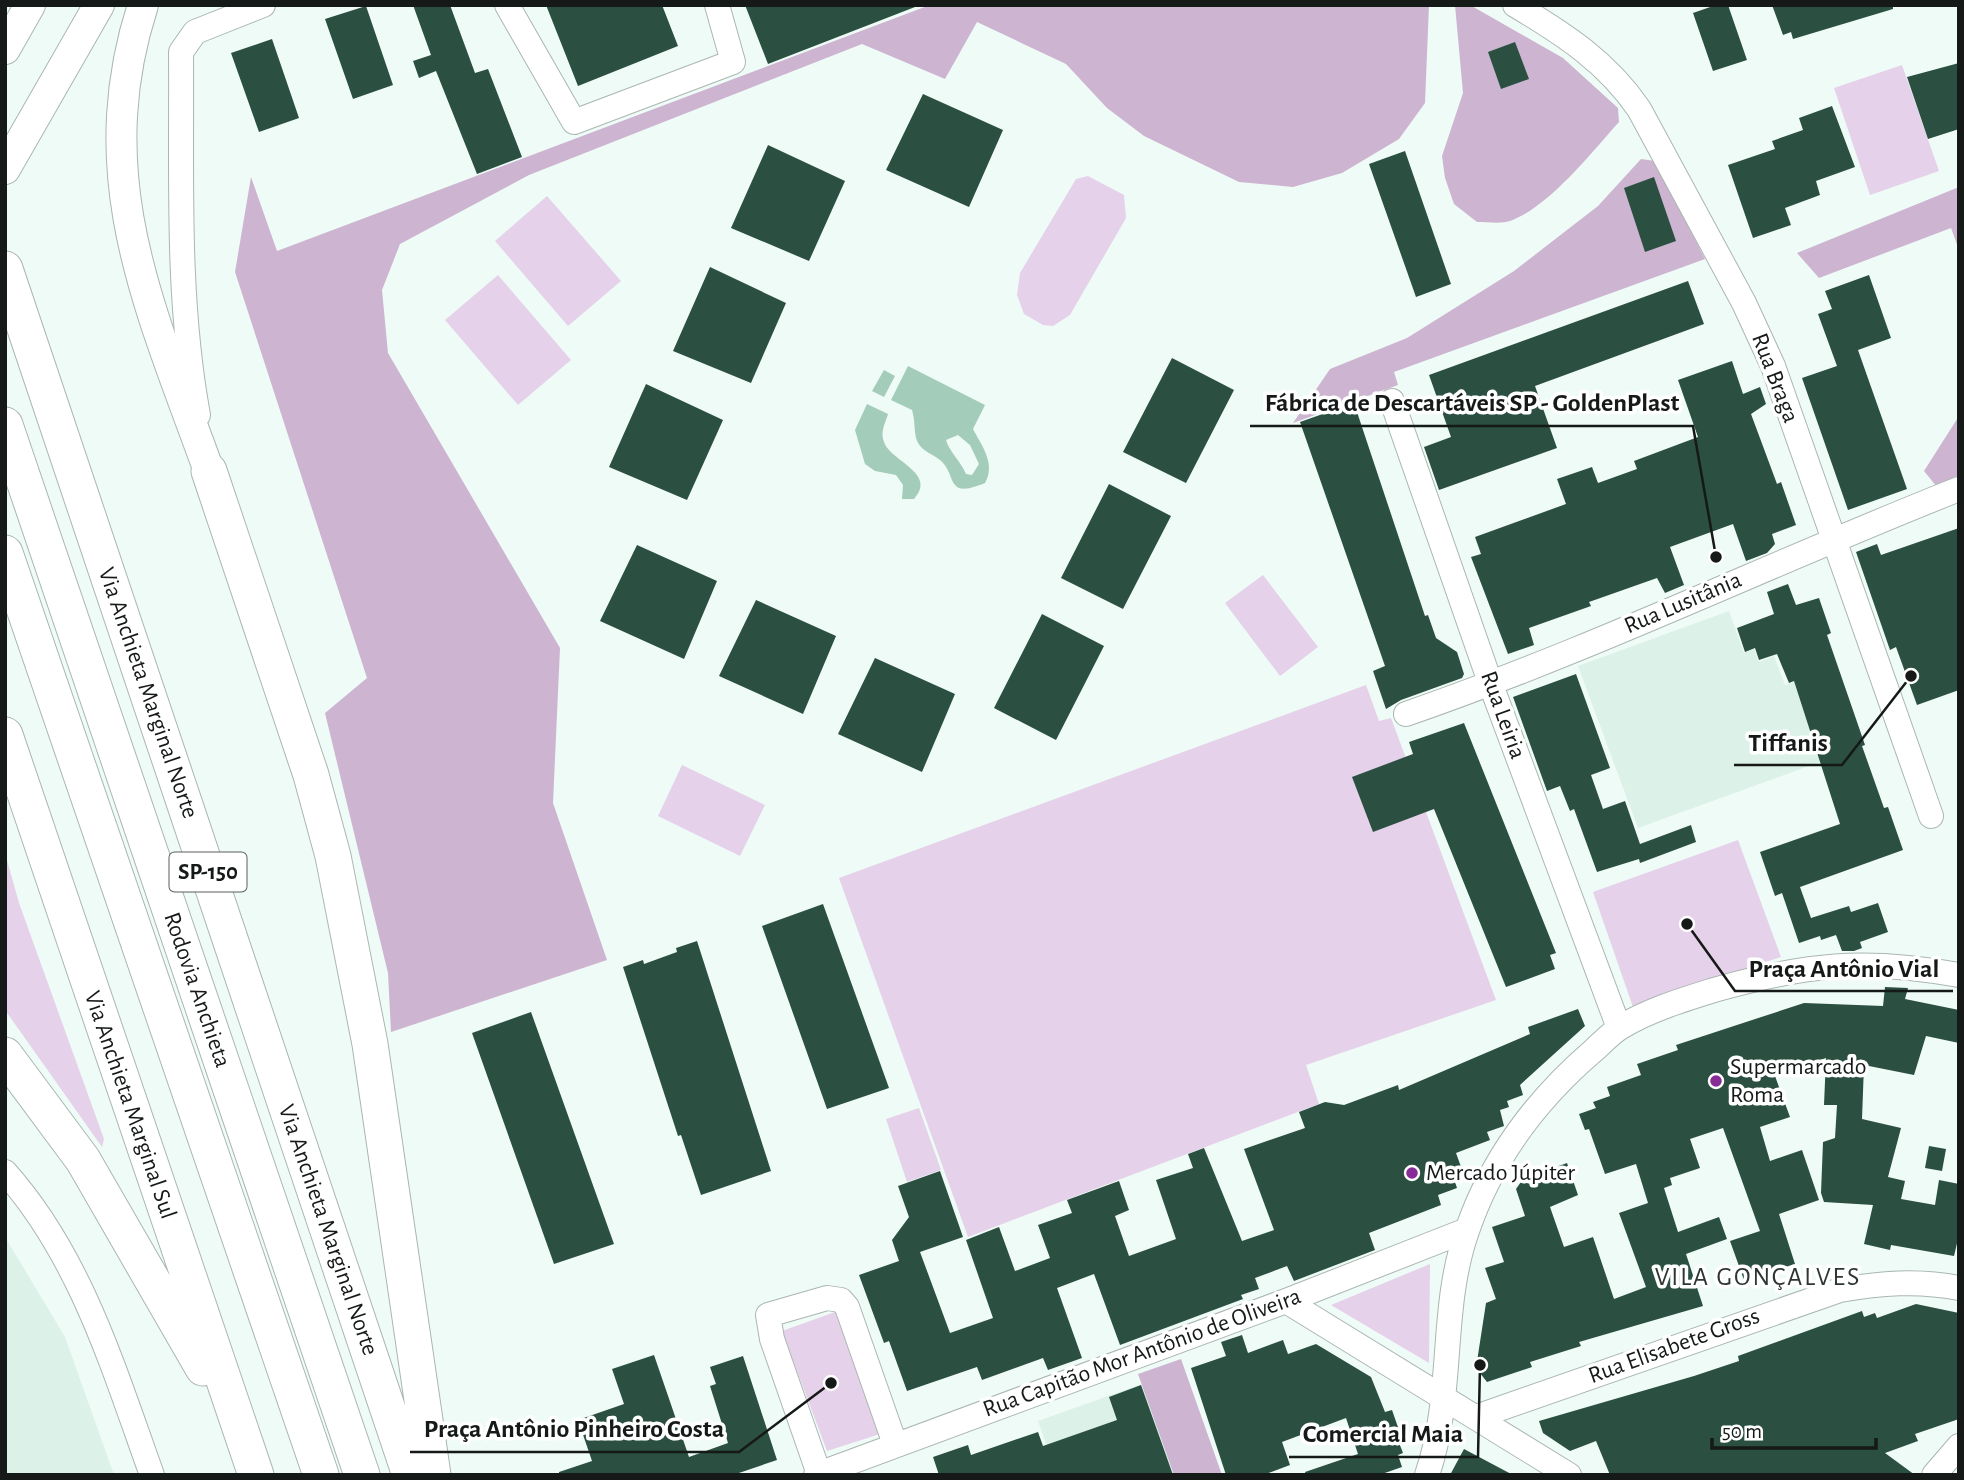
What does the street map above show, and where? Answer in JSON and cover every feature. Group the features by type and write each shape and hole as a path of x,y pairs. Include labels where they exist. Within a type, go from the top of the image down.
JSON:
{"highway":[{"name":"Via Anchieta Marginal Norte","path":"5,269 410,1475"},
{"name":"Rodovia Anchieta","path":"5,425 362,1475"},
{"path":"209,471 311,775 333,856 370,1044 433,1475"},
{"name":"Rodovia Anchieta","path":"5,553 321,1475"},
{"name":"Via Anchieta Marginal Sul","path":"5,735 256,1475"},
{"path":"5,1055 83,1160 242,1434"}],"main road":[{"path":"5,49 30,5"},
{"path":"5,169 99,5"},
{"path":"142,5 127,60 121,101 119,134 124,204 142,285 209,471"}],"street":[{"path":"209,471 189,363 183,283 181,52 195,32 263,5"},
{"path":"507,5 574,122 733,62 717,5"},
{"name":"Rua Braga","path":"1516,5 1591,54 1620,80 1639,109 1744,303 1773,366 1931,816"},
{"name":"Rua Leiria","path":"1392,401 1491,685 1619,1028"},
{"name":"Rua Lusitânia","path":"1406,714 1491,685 1832,539 1959,489"},
{"path":"1427,1475 1438,1445 1446,1398 1452,1287 1467,1230 1494,1173 1523,1122 1569,1072 1619,1028 1689,998 1764,976 1815,966 1871,964 1959,975"},
{"path":"5,1172 47,1230 85,1298 99,1329 152,1475"},
{"name":"Rua Capitão Mor Antônio de Oliveira","path":"817,1474 859,1468 895,1444 1286,1301 1467,1230"},
{"name":"Rua Elisabete Gross","path":"1476,1417 1840,1290 1877,1283 1928,1282 1959,1288"},
{"path":"817,1474 772,1339 768,1315 827,1298 841,1300 847,1307 895,1444"},
{"path":"1286,1301 1569,1475"},
{"path":"1934,1475 1959,1446"}],"shaded area":[{"path":"930,5 1429,5 1425,103 1399,139 1342,173 1293,187 1239,182 1144,136 1107,108 1066,64 977,22 945,79 862,44 529,175 400,244 382,290 388,353 560,648 553,803 607,960 391,1032 388,973 325,713 367,678 235,272 251,177 277,251"},
{"path":"1455,5 1470,5 1563,58 1618,108 1619,122 1569,178 1540,204 1506,222 1477,222 1454,204 1445,178 1442,156 1463,93"},
{"path":"1902,65 1939,171 1870,195 1834,88"},
{"path":"1641,159 1655,161 1705,259 1394,372 1398,385 1293,423 1330,369 1407,338 1514,271 1598,206"},
{"path":"1088,176 1124,195 1126,218 1070,315 1053,326 1043,325 1024,314 1017,295 1020,273 1076,179"},
{"path":"1959,187 1959,250 1951,228 1819,278 1797,253"},
{"path":"547,196 621,281 568,326 495,241"},
{"path":"498,275 571,360 518,405 445,320"},
{"path":"908,366 985,405 973,429 988,462 985,483 972,488 957,487 940,460 918,442 912,410 891,400","holes":["958,435 970,445 979,464 972,475 966,474 946,440"]},
{"path":"884,370 895,376 884,397 872,391"},
{"path":"867,404 888,414 883,431 884,442 888,449 917,475 920,490 914,499 902,499 903,485 896,475 875,471 865,464 855,430"},
{"path":"1959,416 1959,475 1937,487 1924,471"},
{"path":"1263,575 1318,647 1280,676 1225,603"},
{"path":"1729,611 1744,653 1754,649 1759,662 1774,656 1785,685 1794,682 1820,762 1638,828 1578,666"},
{"path":"1366,685 1379,721 1391,718 1496,1000 1306,1065 1319,1104 968,1237 839,878"},
{"path":"682,765 765,805 740,856 658,816"},
{"path":"1738,840 1781,957 1633,1007 1593,892"},
{"path":"5,853 19,903 104,1139 102,1147 5,1010"},
{"path":"919,1108 941,1170 907,1182 886,1119"},
{"path":"5,1237 65,1337 114,1475 5,1475"},
{"path":"1430,1264 1429,1363 1331,1305"},
{"path":"835,1312 880,1434 827,1451 782,1331"},
{"path":"1181,1359 1222,1475 1174,1475 1138,1374"},
{"path":"1142,1384 1174,1475 1057,1475 1038,1421"}],"building":[{"path":"413,5 450,5 475,73 488,69 522,157 477,174 436,71 419,78 413,61 431,55"},
{"path":"546,5 662,5 678,46 578,86"},
{"path":"745,5 914,5 915,7 768,64"},
{"path":"1716,5 1728,5 1747,60 1713,71 1693,13"},
{"path":"1772,5 1893,5 1893,9 1793,39 1791,32 1783,35"},
{"path":"366,6 393,85 353,99 325,19"},
{"path":"272,39 299,118 259,132 231,53"},
{"path":"1515,42 1529,79 1501,89 1488,52"},
{"path":"1959,63 1959,129 1928,139 1907,77"},
{"path":"923,94 1003,130 969,207 886,170"},
{"path":"1832,106 1855,167 1816,181 1820,195 1785,208 1791,225 1753,238 1728,165 1775,149 1772,141 1803,130 1799,118"},
{"path":"768,145 845,181 809,261 731,228"},
{"path":"1405,151 1451,284 1416,297 1369,164"},
{"path":"1654,177 1676,241 1645,252 1624,188"},
{"path":"710,267 786,303 751,383 673,351"},
{"path":"1869,275 1891,338 1858,350 1907,489 1848,510 1802,378 1837,366 1818,314 1832,309 1825,291"},
{"path":"1688,281 1704,324 1535,386 1557,448 1439,490 1424,447 1451,437 1429,375"},
{"path":"1172,358 1234,390 1186,483 1123,452"},
{"path":"1732,361 1743,394 1760,387 1766,404 1751,414 1777,484 1781,482 1796,525 1772,534 1775,544 1767,553 1746,561 1733,524 1670,547 1684,585 1665,593 1657,578 1589,602 1591,606 1529,628 1534,645 1508,654 1471,557 1481,554 1475,537 1566,504 1557,479 1592,467 1598,483 1637,469 1634,461 1698,437 1678,380"},
{"path":"646,384 723,420 687,500 609,467"},
{"path":"1354,403 1425,616 1428,615 1436,638 1457,652 1464,674 1462,678 1401,700 1386,709 1373,671 1385,666 1300,422"},
{"path":"1109,484 1171,516 1123,609 1061,578"},
{"path":"1959,528 1959,690 1917,705 1896,647 1890,650 1856,552 1877,544 1881,555"},
{"path":"637,545 717,581 684,659 600,621"},
{"path":"1788,584 1796,605 1819,598 1831,633 1827,635 1865,745 1862,746 1884,808 1888,807 1903,850 1800,887 1811,918 1849,906 1851,912 1878,903 1888,932 1860,942 1862,948 1854,951 1842,951 1836,935 1821,940 1820,936 1799,943 1782,893 1775,896 1760,852 1840,824 1794,681 1789,683 1777,654 1759,660 1755,648 1745,652 1737,628 1774,614 1767,592"},
{"path":"756,600 836,636 803,714 719,676"},
{"path":"1042,614 1104,646 1056,740 994,708"},
{"path":"875,658 955,694 922,772 838,734"},
{"path":"1576,674 1610,768 1591,775 1603,809 1625,801 1640,844 1691,825 1696,842 1640,863 1639,859 1597,872 1574,809 1570,811 1560,786 1547,791 1513,697"},
{"path":"1464,723 1556,953 1550,955 1555,969 1506,987 1434,809 1373,832 1352,777 1413,754 1409,742"},
{"path":"823,904 889,1088 827,1109 762,926"},
{"path":"697,941 771,1171 701,1195 681,1135 678,1136 623,967 643,960 644,964 677,952 676,948"},
{"path":"1885,987 1908,988 1905,999 1959,1010 1959,1043 1926,1036 1914,1075 1864,1065 1862,1119 1901,1128 1888,1177 1905,1181 1901,1199 1935,1205 1939,1180 1959,1184 1959,1235 1954,1256 1891,1245 1890,1250 1864,1244 1873,1205 1824,1202 1821,1193 1823,1142 1835,1138 1837,1105 1824,1105 1826,1058 1775,1076 1790,1117 1760,1127 1770,1161 1802,1150 1819,1200 1779,1214 1795,1264 1744,1280 1730,1241 1760,1231 1723,1128 1690,1139 1700,1168 1670,1178 1672,1185 1664,1188 1678,1232 1719,1217 1727,1239 1686,1254 1703,1306 1579,1342 1581,1346 1530,1362 1532,1367 1487,1382 1476,1368 1486,1303 1496,1299 1485,1268 1504,1262 1492,1227 1525,1216 1516,1189 1523,1179 1567,1163 1578,1195 1550,1207 1564,1247 1593,1237 1614,1299 1646,1287 1619,1213 1648,1203 1636,1164 1605,1174 1589,1129 1585,1130 1579,1114 1596,1108 1593,1102 1610,1096 1607,1087 1641,1075 1637,1064 1678,1050 1676,1045 1804,1003 1883,1006"},
{"path":"1578,1009 1585,1026 1520,1085 1523,1095 1507,1101 1509,1107 1500,1110 1504,1126 1487,1132 1490,1140 1456,1153 1464,1175 1454,1179 1457,1188 1438,1195 1441,1205 1369,1233 1375,1250 1294,1281 1287,1266 1255,1278 1259,1289 1241,1295 1243,1299 1120,1345 1094,1274 1057,1288 1082,1358 1048,1370 1043,1358 982,1380 977,1367 907,1391 889,1341 884,1343 859,1275 899,1261 892,1240 909,1217 898,1186 940,1171 963,1237 920,1252 950,1333 993,1318 966,1240 999,1227 1015,1271 1050,1258 1038,1225 1072,1213 1067,1200 1119,1181 1129,1210 1115,1216 1129,1256 1176,1239 1156,1180 1193,1168 1188,1154 1204,1148 1242,1241 1274,1230 1244,1149 1305,1128 1299,1112 1325,1102 1344,1105 1398,1085 1399,1090 1530,1034 1528,1027"},
{"path":"531,1012 614,1244 554,1264 472,1033"},
{"path":"1929,1146 1946,1149 1942,1171 1925,1168"},
{"path":"1916,1304 1959,1313 1959,1419 1915,1434 1918,1441 1885,1453 1915,1475 1610,1475 1596,1441 1570,1451 1543,1433 1539,1421 1739,1361 1738,1356 1862,1311 1864,1317 1875,1313 1877,1318"},
{"path":"1242,1335 1248,1353 1283,1340 1288,1354 1316,1344 1371,1377 1385,1412 1392,1410 1400,1433 1396,1435 1403,1453 1398,1455 1402,1467 1379,1475 1306,1475 1305,1472 1358,1454 1346,1418 1282,1442 1290,1465 1263,1475 1226,1475 1191,1368 1226,1356 1221,1342"},
{"path":"654,1355 689,1457 728,1443 710,1386 716,1384 710,1367 743,1356 777,1460 733,1475 559,1475 559,1472 592,1461 578,1420 624,1404 612,1369"},
{"path":"1141,1385 1173,1475 939,1475 933,1457 968,1445 971,1455 1038,1432 1043,1446 1117,1420 1109,1397"},
{"path":"1464,1449 1513,1475 1450,1475"}],"place":[{"name":"Fábrica de Descartáveis SP - GoldenPlast","path":"1716,557"},
{"name":"Tiffanis","path":"1911,676"},
{"name":"Praça Antônio Vial","path":"1687,924"},
{"name":"Supermarcado Roma","path":"1716,1081"},
{"name":"Mercado Júpiter","path":"1412,1173"},
{"name":"Comercial Maia","path":"1480,1365"},
{"name":"Praça Antônio Pinheiro Costa","path":"831,1383"}],"district":[{"name":"VILA GONÇALVES","path":"1758,1277"}]}
